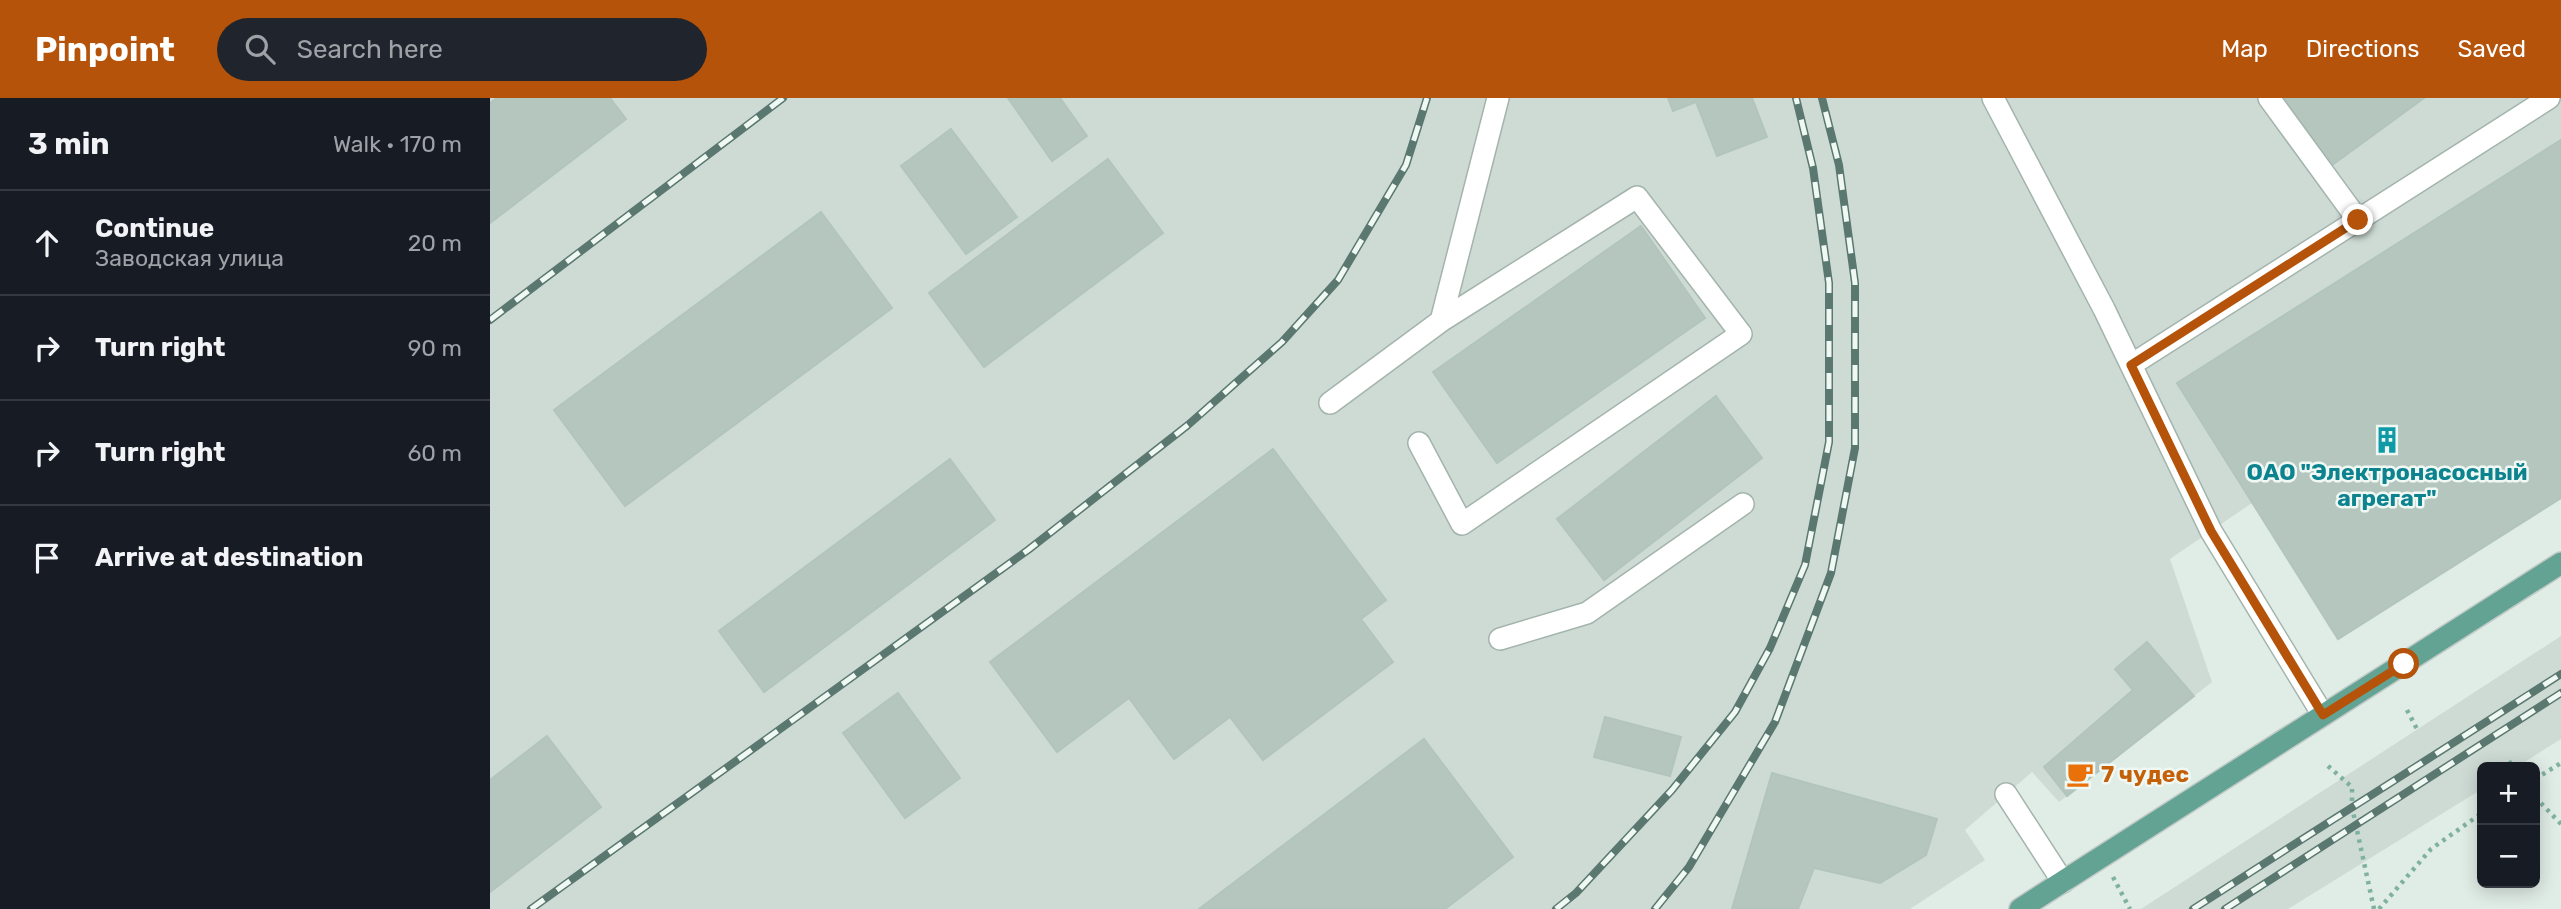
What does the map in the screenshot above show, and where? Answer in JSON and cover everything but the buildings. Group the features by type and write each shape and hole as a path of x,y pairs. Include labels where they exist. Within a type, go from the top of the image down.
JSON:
{"main road":[{"path":"2020,909 2561,564"}],"street":[{"path":"1441,321 1498,98"},
{"path":"1993,98 2131,365 2211,531 2323,715"},
{"path":"2269,98 2358,220"},
{"path":"2131,365 2549,98"},
{"path":"1329,403 1441,321 1637,197 1741,334 1462,524 1419,443"},
{"path":"1500,639 1587,613 1743,504"},
{"path":"2006,794 2063,882"}],"path":[{"path":"2407,710 2418,731"},
{"path":"2540,776 2561,763"},
{"path":"2328,766 2352,787 2352,807 2376,909"},
{"path":"2540,802 2561,824"},
{"path":"2376,909 2431,849 2477,817"},
{"path":"2112,877 2130,909"}],"shaded area":[{"path":"490,98 2561,98 2561,498 2338,639 2252,503 2170,559 2212,682 2059,802 2032,772 1965,830 1985,860 1910,909 490,909"},
{"path":"2561,636 2561,739 2525,762 2477,762 2477,792 2288,909 2141,909"}],"railway":[{"path":"490,320 783,98"},
{"path":"531,909 1028,550 1188,425 1282,342 1338,280 1406,165 1427,98"},
{"path":"1556,909 1576,893 1672,790 1735,712 1770,648 1805,565 1829,442 1829,283 1813,168 1796,98"},
{"path":"1655,909 1689,867 1775,722 1831,573 1855,448 1855,283 1839,165 1822,98"},
{"path":"2193,909 2561,674"},
{"path":"2225,909 2561,693"}],"place":[{"name":"ОАО \"Электронасосный агрегат\"","path":"2387,440"},
{"name":"7 чудес","path":"2080,774"}],"route":[{"path":"2358,220 2131,365 2211,531 2323,715 2404,664"}]}
